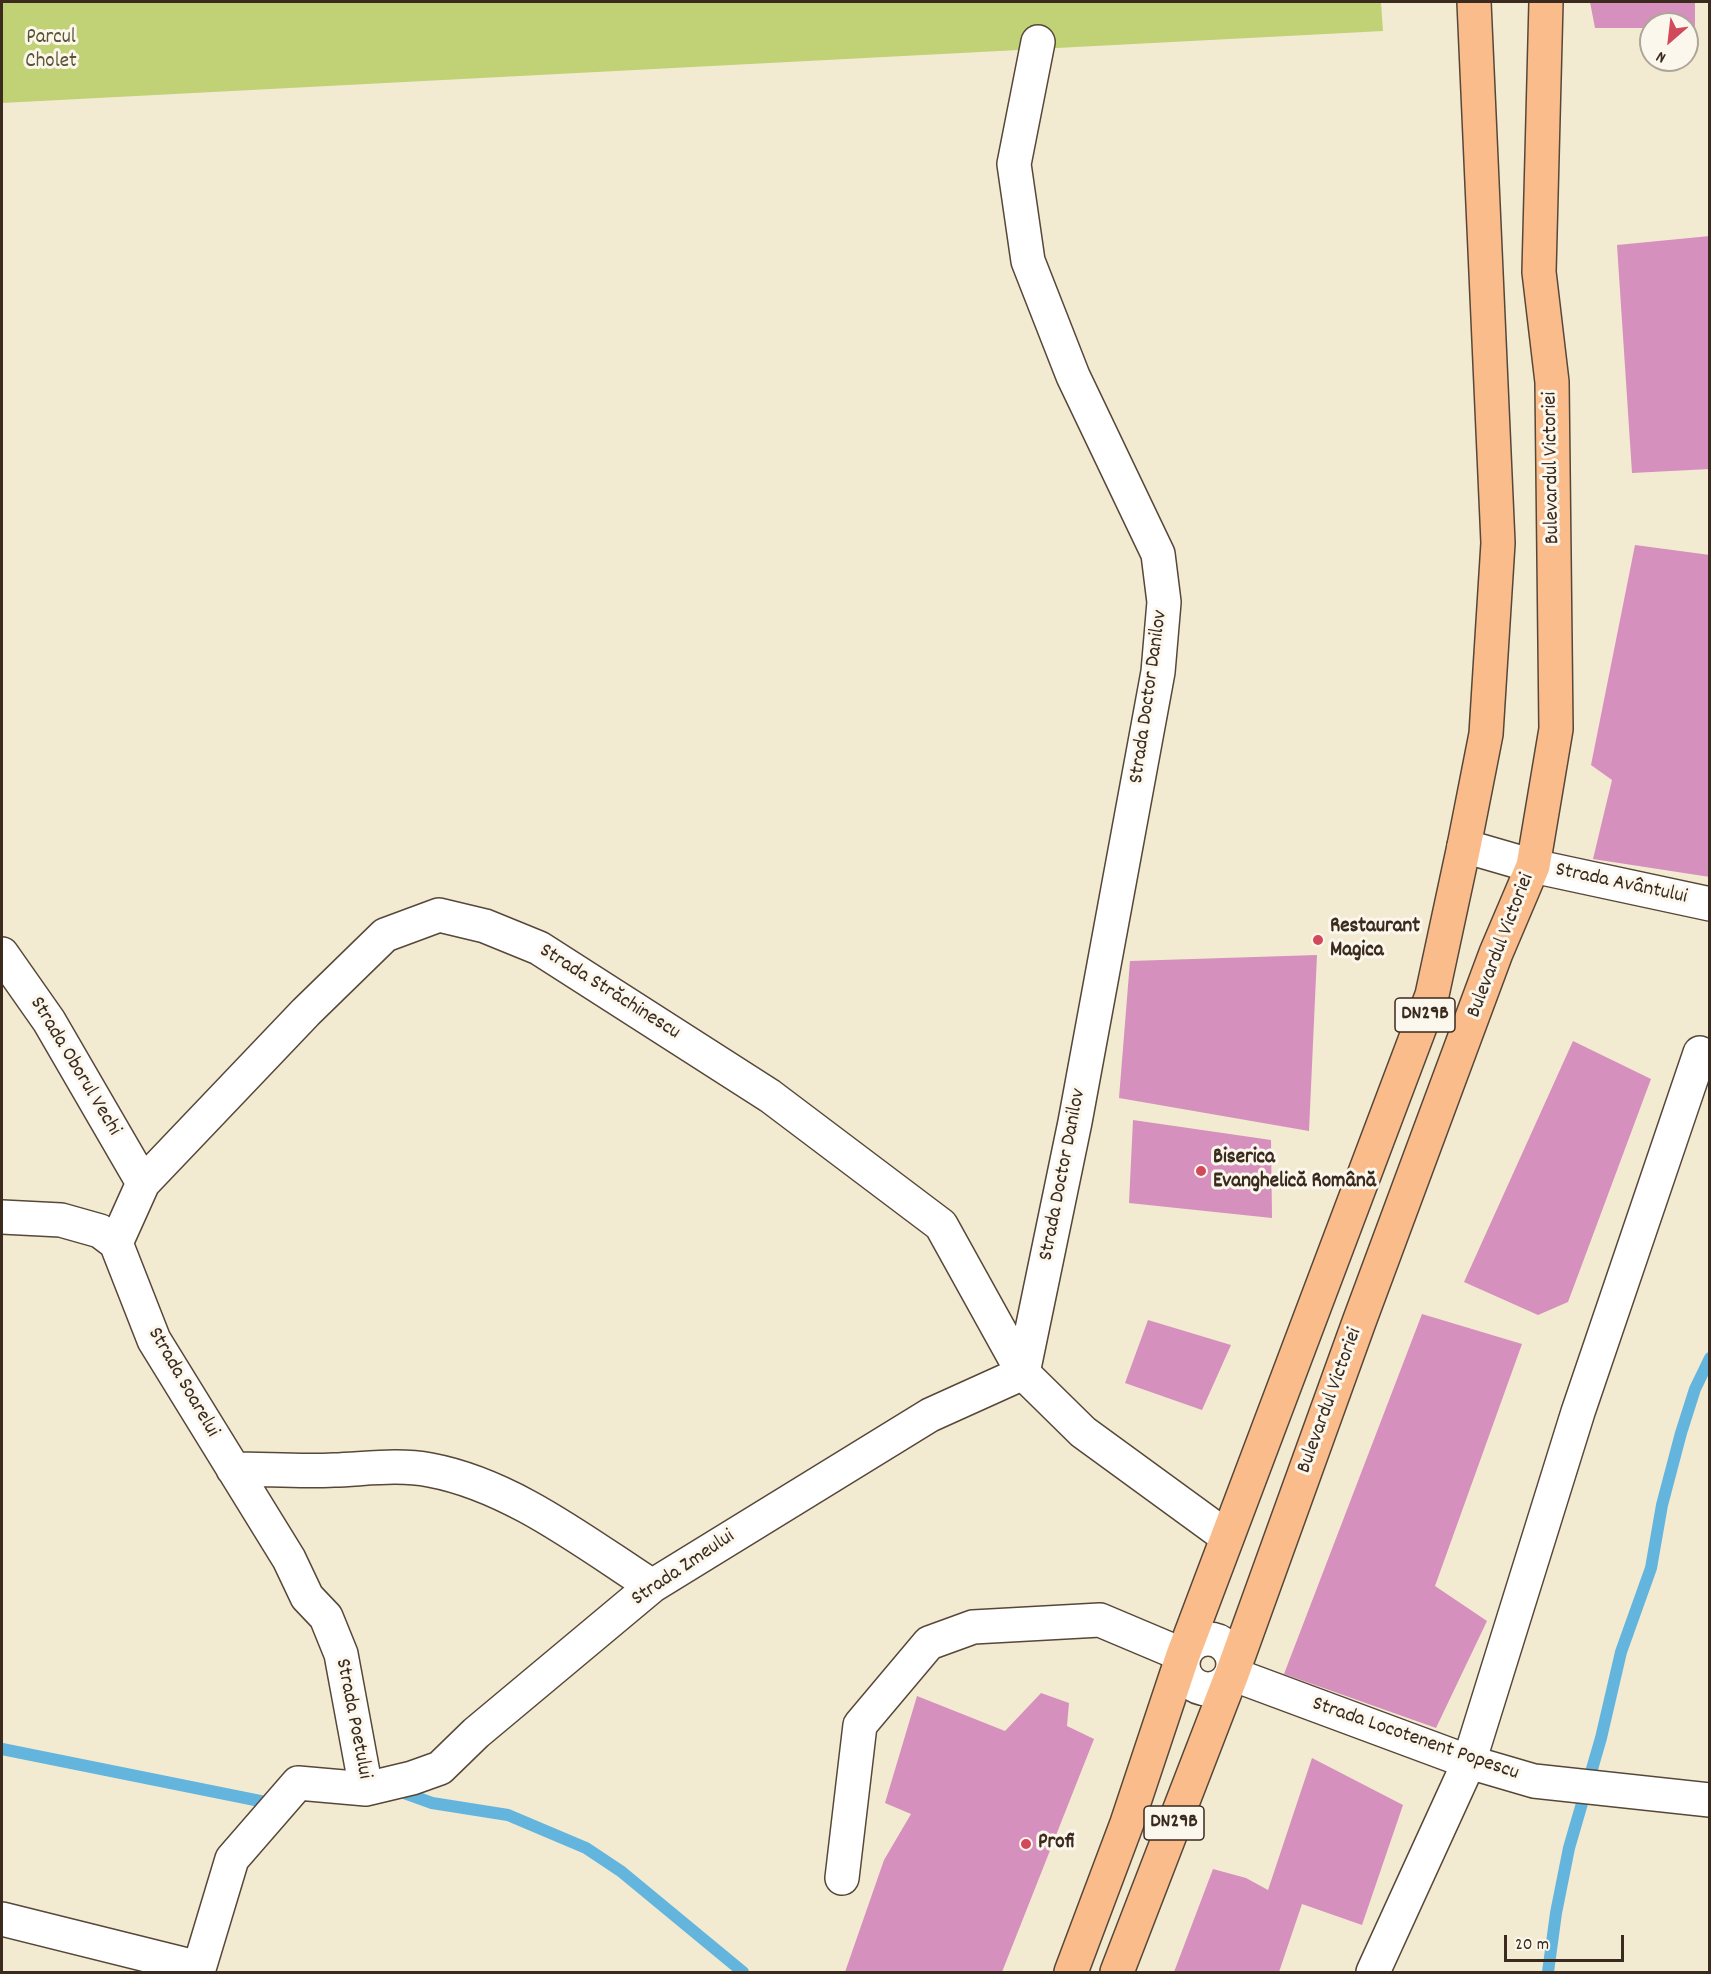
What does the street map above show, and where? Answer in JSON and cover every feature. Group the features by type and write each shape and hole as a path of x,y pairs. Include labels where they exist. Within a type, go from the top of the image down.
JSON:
{"main road":[{"name":"DN29B","path":"1071,1972 1127,1823 1227,1537 1432,995 1464,846 1486,734 1498,543 1473,2"},
{"name":"Bulevardul Victoriei","path":"1117,1972 1232,1674 1496,953 1533,866 1556,729 1552,382 1539,272 1546,2"}],"street":[{"name":"Strada Doctor Danilov","path":"1023,1372 1076,1122 1158,672 1164,602 1158,554 1073,376 1028,261 1014,164 1038,42"},
{"name":"Strada Avântului","path":"1464,846 1533,866 1710,904"},
{"name":"Strada Străchinescu","path":"116,1243 143,1183 306,1012 385,935 439,915 485,926 539,948 770,1096 941,1226 1023,1372 1083,1432 1227,1537"},
{"name":"Strada Oborul Vechi","path":"2,954 49,1021 143,1183"},
{"path":"1373,1972 1469,1762 1578,1412 1700,1053"},
{"path":"2,1217 61,1220 100,1231 116,1243"},
{"name":"Strada Soarelui","path":"116,1243 154,1340 290,1559 307,1597 326,1617"},
{"name":"Strada Zmeului","path":"366,1789 412,1778 440,1768 485,1726 651,1586 930,1415 1023,1372"},
{"path":"233,1469 429,1470 487,1486 564,1528 651,1586"},
{"name":"Strada Poetului","path":"198,1970 232,1858 298,1783 366,1789 341,1654 326,1617"},
{"path":"842,1878 860,1725 929,1643 973,1627 1100,1620 1184,1655 1182,1671 1191,1684 1206,1690 1222,1687 1232,1674"},
{"name":"Strada Locotenent Popescu","path":"1232,1674 1469,1762 1534,1781 1710,1800"},
{"path":"2,1919 198,1970"}],"green space":[{"name":"Parcul Cholet","path":"2,2 1381,2 1383,31 2,103"}],"building":[{"path":"1590,2 1695,2 1695,12 1639,12 1639,28 1595,28"},
{"path":"1710,236 1710,469 1632,473 1617,245"},
{"path":"1635,545 1710,555 1710,877 1593,859 1612,780 1591,765"},
{"path":"1317,955 1309,1131 1119,1098 1130,961"},
{"path":"1573,1041 1651,1079 1568,1302 1538,1315 1464,1282"},
{"name":"Biserica Evanghelică Română","path":"1133,1120 1271,1140 1272,1218 1129,1203"},
{"path":"1422,1314 1522,1344 1435,1586 1487,1621 1436,1728 1284,1674"},
{"path":"1148,1320 1231,1345 1202,1410 1125,1383"},
{"path":"1041,1693 1069,1703 1067,1726 1094,1739 1002,1972 845,1972 884,1860 911,1814 885,1803 917,1696 1005,1731"},
{"path":"1312,1758 1403,1805 1362,1925 1302,1904 1279,1972 1174,1972 1213,1869 1246,1878 1268,1890"}],"waterway":[{"path":"1548,1972 1556,1913 1569,1848 1601,1738 1621,1652 1651,1568 1662,1505 1681,1433 1695,1389 1710,1358"},
{"path":"2,1749 275,1804"},
{"path":"396,1790 432,1803 508,1815 586,1848 622,1872 743,1972"}],"place":[{"name":"Restaurant Magica","path":"1318,940"},
{"name":"Biserica Evanghelică Română","path":"1201,1171"},
{"name":"Profi","path":"1026,1844"}]}
